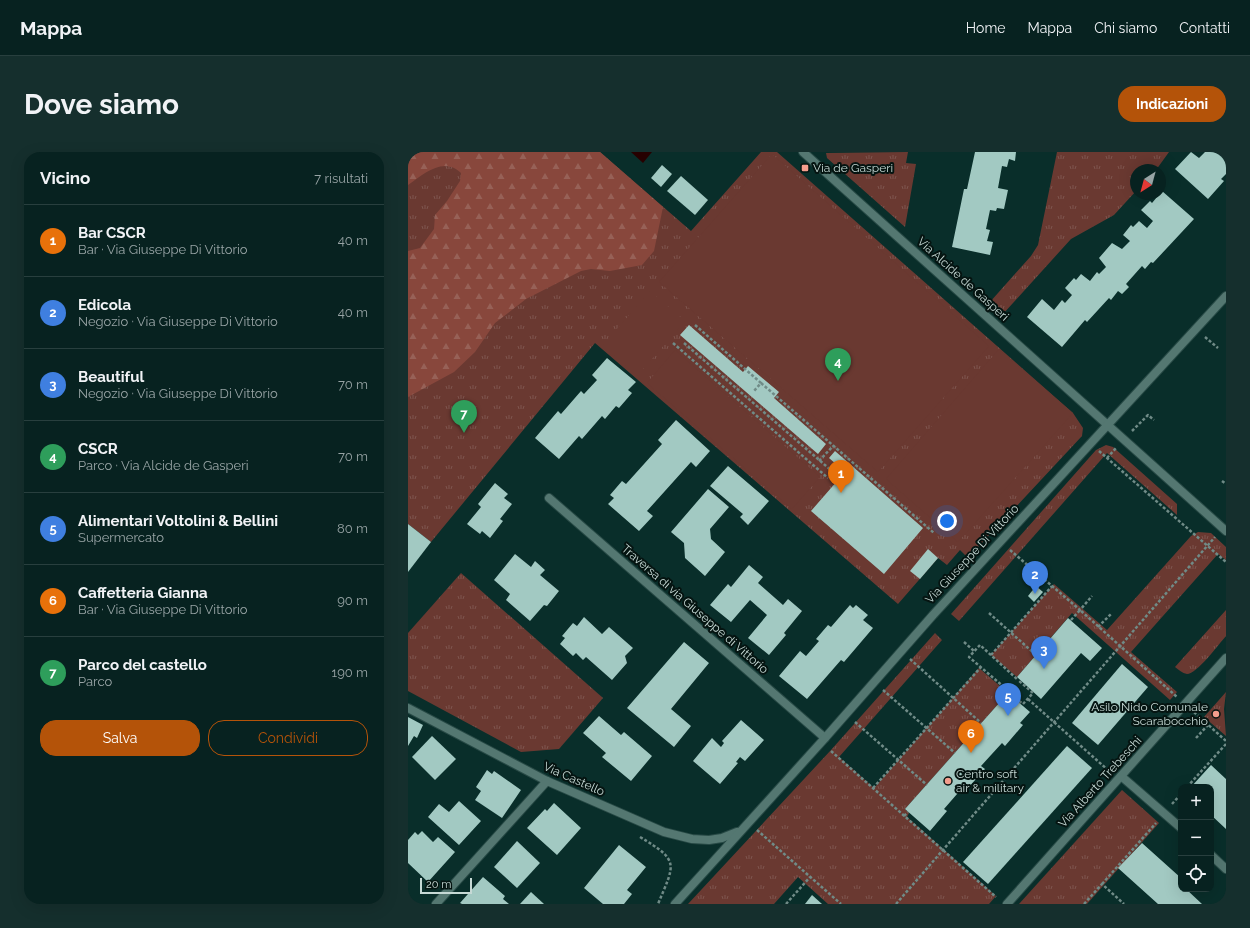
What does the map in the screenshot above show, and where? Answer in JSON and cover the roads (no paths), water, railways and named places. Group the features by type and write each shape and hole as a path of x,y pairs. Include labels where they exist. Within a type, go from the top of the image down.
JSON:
{"street":[{"name":"Via Alcide de Gasperi","path":"805,152 1107,425 1225,529"},
{"name":"Via Giuseppe Di Vittorio","path":"675,904 1000,541 1226,296"},
{"name":"Traversa di via Giuseppe di Vittorio","path":"549,498 823,740"},
{"name":"Via Alberto Trebeschi","path":"1007,904 1226,658"},
{"name":"Via Castello","path":"408,708 547,781 664,832 692,839 709,840 722,838 740,831"},
{"path":"1120,777 1178,825"},
{"path":"436,904 547,781"},
{"path":"1212,856 1226,868"}],"place":[{"name":"Via de Gasperi","path":"805,168"},
{"name":"CSCR","path":"838,381"},
{"name":"Parco del castello","path":"464,433"},
{"name":"Bar CSCR","path":"841,493"},
{"name":"Edicola","path":"1035,594"},
{"name":"Beautiful","path":"1044,669"},
{"name":"Asilo Nido Comunale Scarabocchio","path":"1216,714"},
{"name":"Alimentari Voltolini & Bellini","path":"1008,716"},
{"name":"Caffetteria Gianna","path":"971,753"},
{"name":"Centro soft air & military","path":"948,781"}]}
